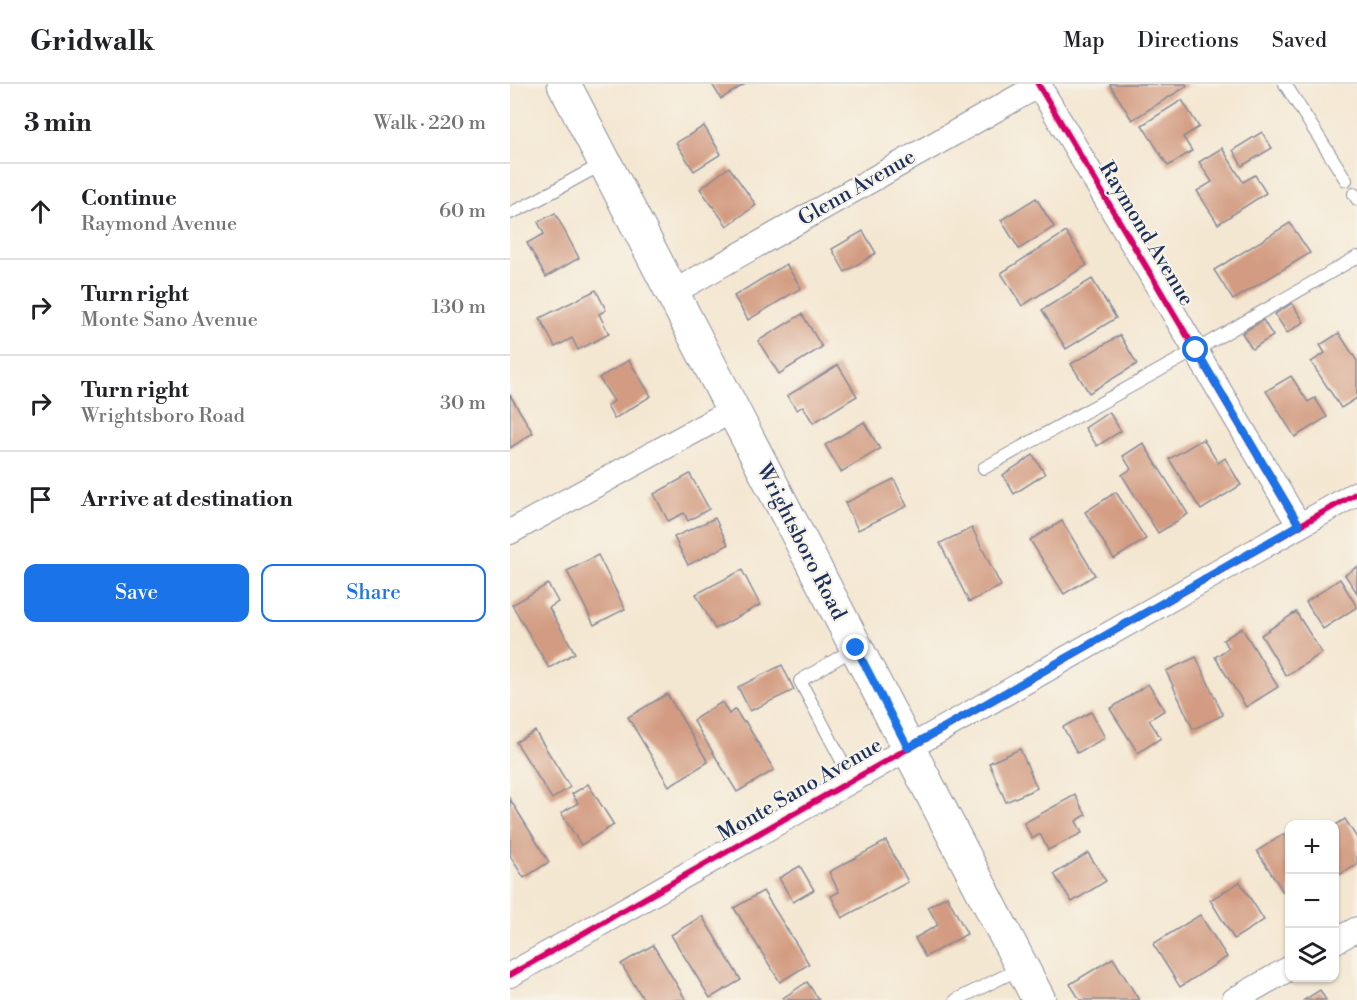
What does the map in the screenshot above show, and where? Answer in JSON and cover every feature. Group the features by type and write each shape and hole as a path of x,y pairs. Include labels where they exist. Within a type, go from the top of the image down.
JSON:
{"main road":[{"name":"Wrightsboro Road","path":"564,84 1039,1000"}],"street":[{"name":"Glenn Avenue","path":"672,293 1039,84"},
{"name":"Raymond Avenue","path":"1039,84 1299,525"},
{"path":"510,532 733,410"},
{"name":"Monte Sano Avenue","path":"510,975 1357,493"},
{"path":"1339,940 1357,929"},
{"path":"1234,1000 1285,971"}],"lane":[{"path":"1285,84 1346,180"},
{"path":"510,213 605,163"},
{"path":"984,468 1357,257"},
{"path":"852,780 800,681 856,648"},
{"path":"956,1000 1022,967"}],"building":[{"path":"712,84 745,84 721,99"},
{"path":"1111,84 1186,84 1187,86 1132,120"},
{"path":"1182,100 1199,127 1183,137 1192,151 1168,166 1142,125"},
{"path":"704,126 721,154 694,171 676,143"},
{"path":"1262,132 1272,148 1242,166 1233,150"},
{"path":"1222,148 1243,182 1255,175 1266,193 1218,224 1197,191 1212,182 1199,162"},
{"path":"729,167 756,205 727,226 700,189"},
{"path":"1036,198 1054,227 1019,249 1001,220"},
{"path":"555,213 579,258 546,277 527,243 544,234 538,222"},
{"path":"1290,223 1310,253 1233,300 1214,270"},
{"path":"863,231 876,253 845,272 832,249"},
{"path":"1066,232 1087,265 1022,306 1001,273"},
{"path":"786,264 801,288 748,320 734,296"},
{"path":"1092,279 1116,318 1066,349 1042,310"},
{"path":"596,290 606,310 599,314 609,334 578,350 572,338 555,347 540,318"},
{"path":"1292,303 1304,322 1287,333 1275,314"},
{"path":"802,314 822,347 779,374 758,341"},
{"path":"1263,320 1273,336 1252,349 1242,333"},
{"path":"1339,333 1357,361 1357,398 1341,408 1311,362 1325,353 1320,345"},
{"path":"1120,335 1137,364 1089,393 1071,364"},
{"path":"629,360 651,396 614,419 607,406 614,401 599,378"},
{"path":"838,365 857,396 813,423 803,406 797,410 787,396"},
{"path":"1291,376 1308,402 1315,398 1327,417 1295,437 1266,391"},
{"path":"510,395 533,433 510,448"},
{"path":"1109,412 1121,431 1097,446 1085,428"},
{"path":"864,422 880,449 841,472 825,445"},
{"path":"1203,439 1218,463 1225,458 1241,485 1201,510 1169,459"},
{"path":"1143,443 1188,514 1158,533 1122,475 1131,469 1123,456"},
{"path":"1033,455 1045,474 1014,494 1003,475"},
{"path":"690,474 709,509 688,521 684,513 668,521 654,494"},
{"path":"894,479 907,506 858,530 845,503"},
{"path":"1116,492 1146,539 1114,559 1085,512"},
{"path":"715,518 728,545 688,565 674,537"},
{"path":"1062,521 1095,575 1064,594 1030,540"},
{"path":"972,528 1001,586 969,602 940,543"},
{"path":"598,555 625,609 594,625 567,571"},
{"path":"1357,567 1357,593 1345,575"},
{"path":"742,570 760,605 715,629 696,594"},
{"path":"1340,579 1357,607 1323,629 1306,602"},
{"path":"548,584 558,602 549,608 575,653 549,668 512,605"},
{"path":"1296,612 1322,653 1286,676 1261,635"},
{"path":"1242,628 1278,687 1246,707 1215,657 1229,648 1223,640"},
{"path":"1196,657 1223,715 1193,729 1166,671"},
{"path":"782,665 794,690 750,711 738,687"},
{"path":"1148,684 1165,710 1149,720 1161,738 1138,753 1110,709"},
{"path":"667,694 708,762 669,786 628,717"},
{"path":"722,702 729,714 735,709 743,722 745,721 774,770 737,792 693,720"},
{"path":"1091,712 1105,738 1077,753 1063,727"},
{"path":"535,731 570,787 552,799 516,742"},
{"path":"1020,749 1037,788 1006,802 989,763"},
{"path":"588,784 614,825 581,845 561,813 578,803 572,794"},
{"path":"1075,795 1086,815 1076,821 1082,833 1048,850 1040,834 1032,839 1024,823"},
{"path":"510,799 549,862 524,878 510,856"},
{"path":"1345,819 1357,838 1357,865 1339,875 1339,874 1339,823"},
{"path":"1285,836 1285,895 1257,851"},
{"path":"886,841 908,882 842,918 831,896 839,892 829,872"},
{"path":"1088,853 1106,881 1072,902 1054,874"},
{"path":"800,866 814,890 793,902 779,878"},
{"path":"1240,882 1264,920 1234,939 1210,900"},
{"path":"763,891 809,964 780,982 734,908"},
{"path":"947,896 967,934 925,957 915,938 938,925 928,907"},
{"path":"1200,915 1227,957 1180,987 1153,944"},
{"path":"702,916 741,980 710,998 671,935"},
{"path":"653,945 686,1000 644,1000 621,964"},
{"path":"1113,958 1139,1000 1080,1000 1070,984"},
{"path":"807,982 819,1000 784,1000 783,998"},
{"path":"1320,990 1326,1000 1304,1000"}],"cycle path":[{"path":"1038,84 1299,525"},
{"path":"510,975 1357,493"}],"route":[{"path":"856,648 908,748 1299,525 1196,350"}]}
